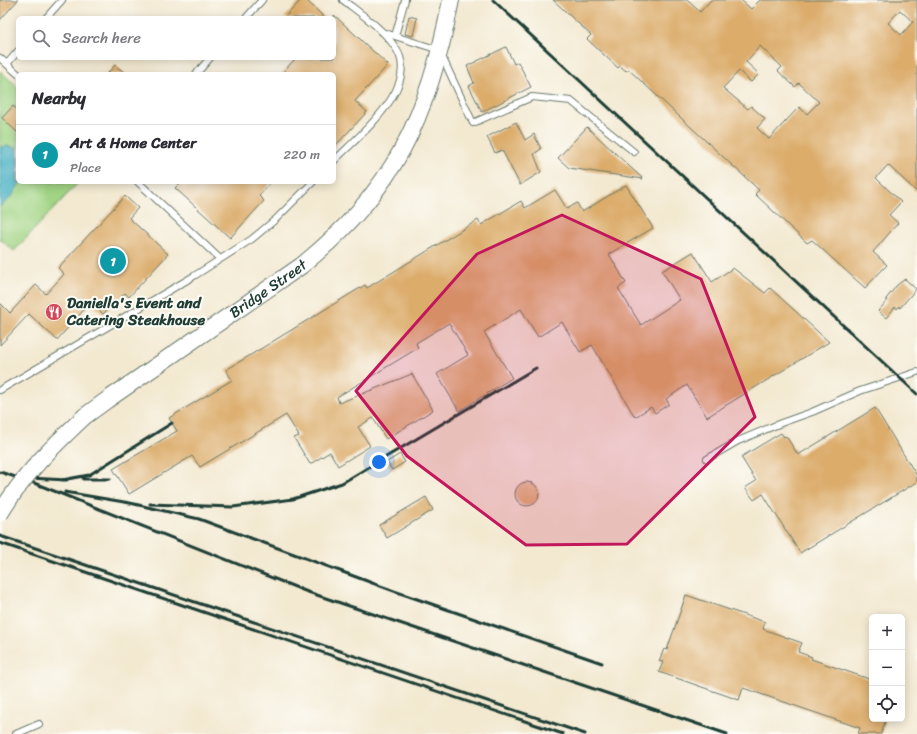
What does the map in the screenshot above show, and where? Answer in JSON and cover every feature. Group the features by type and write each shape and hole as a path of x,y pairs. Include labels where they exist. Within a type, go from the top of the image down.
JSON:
{"main road":[{"name":"Bridge Street","path":"0,514 18,486 47,451 85,416 301,266 341,232 377,191 394,166 415,126 431,82 451,0"}],"lane":[{"path":"48,16 62,0"},
{"path":"248,16 262,0"},
{"path":"336,159 386,107 399,87 401,64 400,54 382,32 343,0"},
{"path":"395,36 404,1"},
{"path":"382,32 439,50 473,123 532,97 571,101 634,152"},
{"path":"7,64 16,53"},
{"path":"0,58 16,72"},
{"path":"198,72 208,60"},
{"path":"140,184 220,259"},
{"path":"0,390 78,345 220,259 258,234 276,219 311,184"},
{"path":"707,459 738,441 812,412 860,391 917,372"},
{"path":"16,734 39,724"}],"highlighted area":[{"path":"562,215 701,279 755,417 627,544 526,545 407,456 356,391 477,254"}],"green space":[{"path":"0,71 16,85 16,184 77,184 14,251 0,239"}],"water":[{"path":"9,146 16,148 16,184 20,184 11,197 0,207 0,147"}],"building":[{"path":"0,0 18,0 0,20"},
{"path":"301,0 306,0 323,16 286,16"},
{"path":"553,0 687,0 700,12 711,0 741,0 751,9 760,0 917,0 917,192 888,165 876,178 901,202 889,215 898,223 873,252 887,265 865,288 812,240 807,243 755,194 759,190 628,69 626,71 620,66 618,68 587,39 591,35","holes":["900,10 913,22 901,35 888,23","760,46 782,67 778,71 795,87 799,83 819,102 807,114 799,107 769,139 757,128 765,119 751,106 748,109 723,88 739,71 751,82 759,74 746,62"]},
{"path":"409,16 417,18 413,36 405,34"},
{"path":"336,17 388,65 355,101 367,112 336,145 336,72 283,72 294,60 336,60"},
{"path":"506,47 514,64 518,62 531,87 482,112 469,86 474,83 467,66"},
{"path":"115,65 124,72 109,72"},
{"path":"13,106 16,108 16,131 2,118"},
{"path":"516,122 525,140 534,134 541,149 534,154 541,172 520,185 502,150 495,153 487,137"},
{"path":"587,127 643,179 569,168 558,158"},
{"path":"179,184 269,184 259,196 264,201 230,238 175,188"},
{"path":"626,185 653,228 609,254 626,283 618,288 641,325 680,300 662,271 693,252 712,282 733,268 765,293 770,288 829,342 707,417 687,385 666,399 669,404 655,413 651,407 635,417 592,345 580,352 562,322 538,337 521,309 484,332 512,378 459,411 437,374 468,355 449,323 416,343 418,348 337,397 339,403 412,374 433,410 386,439 373,418 358,427 370,446 338,466 330,452 310,464 294,438 299,436 286,415 200,467 192,456 129,494 113,469 177,431 169,418 232,380 226,370 365,285 367,288 478,220 481,225 521,201 525,208 555,190 567,209 577,203 582,212"},
{"path":"125,196 138,208 129,218 168,254 129,297 125,293 103,314 90,303 57,340 29,314 0,345 0,303 10,313 36,285 46,294 64,274 58,268"},
{"path":"905,279 916,289 900,308 899,306 897,309 895,307 886,318 878,311 888,300 886,299 897,285"},
{"path":"875,408 917,476 917,482 800,553 763,494 754,500 745,488 756,481 741,457 781,433 784,437 786,436 798,455"},
{"path":"400,454 405,462 392,470 387,462"},
{"path":"527,482 535,486 539,494 535,502 527,506 519,502 515,494 519,486"},
{"path":"426,497 433,510 387,538 379,525"},
{"path":"686,595 765,622 763,629 802,643 798,652 812,657 811,659 869,679 869,722 885,722 881,734 858,734 860,728 743,688 739,700 659,672 663,662 659,661 664,649 667,650"}],"railway":[{"path":"493,0 917,394"},
{"path":"150,504 233,507 293,499 342,483 536,368"},
{"path":"62,480 89,475 172,423"},
{"path":"0,472 34,483 305,591 727,734"},
{"path":"29,478 67,480"},
{"path":"83,479 110,479"},
{"path":"65,492 130,503 199,519 394,591 602,663"},
{"path":"0,536 585,734"},
{"path":"0,543 563,734"}],"place":[{"name":"Art & Home Center","path":"113,261"},
{"name":"Daniella's Event and Catering Steakhouse","path":"54,312"}]}
